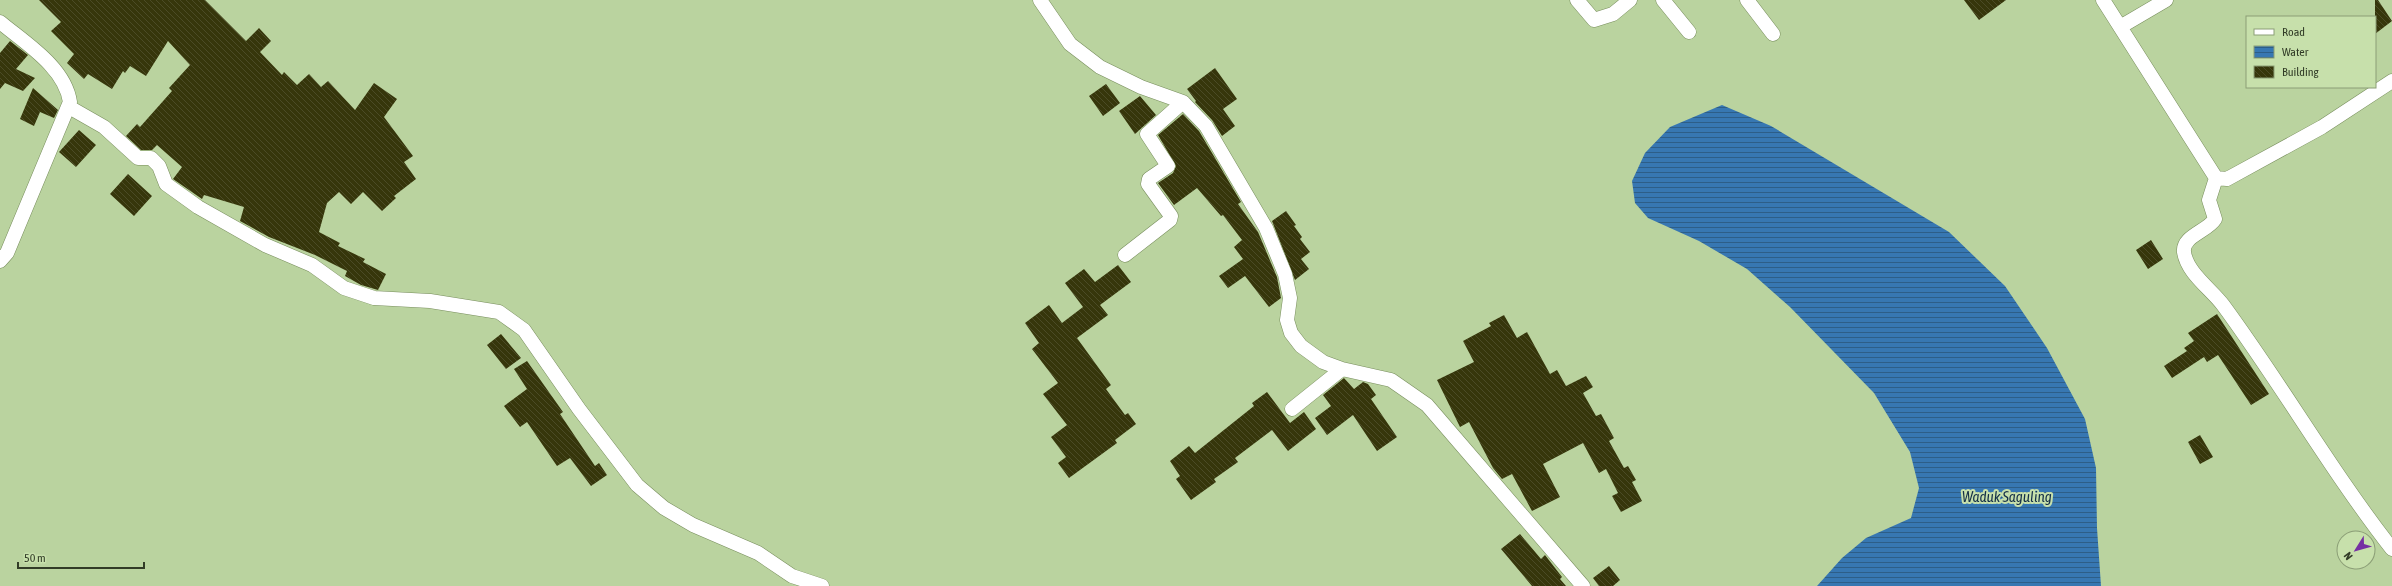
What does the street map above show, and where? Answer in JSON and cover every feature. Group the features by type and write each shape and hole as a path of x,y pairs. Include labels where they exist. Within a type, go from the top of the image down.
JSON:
{"street":[{"path":"1040,0 1070,44 1100,67 1141,87 1183,102 1206,126 1266,228 1285,274 1290,298 1287,320 1292,333 1301,346 1323,362 1342,369 1391,380 1426,406 1583,586"},
{"path":"1577,0 1594,20 1613,14 1630,0"},
{"path":"1663,0 1689,32"},
{"path":"1748,0 1773,34"},
{"path":"2103,0 2216,178"},
{"path":"2120,27 2166,0"},
{"path":"0,22 52,67 68,88 69,107 45,159 7,253 0,261"},
{"path":"2216,178 2227,179 2322,127 2392,81"},
{"path":"1125,255 1170,220 1171,216 1148,184 1149,179 1168,166 1147,134 1183,102"},
{"path":"69,107 104,126 138,158 151,158 159,166 166,184 198,207 265,244 312,265 344,288 374,298 430,301 499,312 524,330 579,409 637,485 664,508 694,525 758,553 792,576 822,586"},
{"path":"2216,178 2209,200 2215,219 2207,229 2187,240 2184,245 2184,253 2189,265 2222,305 2361,510 2392,549"},
{"path":"1292,409 1342,369"}],"water":[{"name":"Waduk Saguling","path":"1722,105 1771,126 1949,232 2005,286 2047,348 2085,419 2096,468 2097,528 2101,586 1817,586 1842,558 1866,538 1911,518 1919,488 1910,452 1874,393 1790,307 1747,269 1699,241 1648,218 1635,203 1632,181 1645,153 1670,127"}],"building":[{"path":"39,0 205,0 246,41 259,28 271,41 260,52 282,75 284,72 297,85 309,74 321,87 328,81 355,110 374,83 397,99 384,117 413,156 404,162 416,179 394,196 396,198 382,211 363,192 351,204 339,192 327,203 319,232 340,243 338,246 365,259 363,262 386,274 378,290 361,285 345,276 347,271 315,255 269,237 240,221 244,207 204,195 202,199 173,179 182,167 157,145 152,150 141,150 126,136 137,124 140,127 172,91 169,88 190,65 168,41 146,76 130,66 125,73 123,71 112,89 88,74 84,79 67,63 74,54 51,31 61,22"},
{"path":"1964,0 2006,0 1979,20"},
{"path":"2375,0 2378,0 2392,21 2376,33"},
{"path":"10,41 28,55 16,69 35,78 23,91 5,83 0,89 0,53"},
{"path":"1215,68 1237,99 1223,109 1235,126 1222,136 1212,120 1195,102 1196,101 1187,89"},
{"path":"1106,84 1120,103 1103,116 1089,96"},
{"path":"33,88 58,110 54,118 40,112 34,126 20,119"},
{"path":"1140,96 1156,115 1135,134 1119,111"},
{"path":"1183,114 1199,131 1241,202 1238,204 1258,232 1277,277 1281,298 1269,307 1245,276 1228,288 1219,276 1243,259 1234,247 1242,240 1223,215 1221,216 1197,188 1174,205 1158,183 1173,173 1176,166 1158,135"},
{"path":"79,130 96,145 76,167 59,152"},
{"path":"128,174 152,196 134,216 110,194"},
{"path":"1286,211 1302,237 1300,239 1310,252 1301,259 1309,269 1295,280 1272,221"},
{"path":"2151,240 2163,259 2148,269 2136,250"},
{"path":"1118,265 1131,282 1100,305 1108,315 1077,338 1111,385 1106,389 1125,415 1128,413 1136,424 1115,440 1117,443 1069,478 1058,463 1066,457 1051,437 1067,425 1043,394 1058,383 1032,349 1039,343 1025,323 1049,305 1062,323 1083,307 1065,283 1084,269 1095,282"},
{"path":"2217,314 2269,394 2251,405 2218,355 2207,362 2204,357 2172,378 2164,366 2187,351 2184,348 2194,341 2188,333"},
{"path":"1504,315 1517,338 1527,332 1550,374 1557,370 1566,386 1586,376 1593,387 1583,393 1596,416 1601,414 1614,438 1609,441 1624,468 1628,466 1636,480 1632,482 1642,501 1621,512 1612,496 1618,493 1606,469 1599,473 1583,443 1543,464 1560,497 1532,511 1512,474 1502,479 1493,468 1469,422 1460,427 1437,380 1474,362 1463,341 1491,326 1489,323"},
{"path":"501,334 521,358 506,369 487,345"},
{"path":"527,361 563,412 560,414 595,466 599,463 607,475 591,486 570,458 557,466 527,422 520,427 504,406 527,389 514,369"},
{"path":"1344,378 1354,389 1363,382 1368,384 1376,395 1371,399 1397,437 1377,451 1353,415 1327,435 1315,418 1331,406 1323,395"},
{"path":"1267,392 1290,423 1304,412 1316,429 1288,451 1272,430 1235,458 1238,462 1214,479 1216,482 1191,500 1176,479 1180,476 1170,461 1189,446 1195,453 1254,406 1252,403"},
{"path":"2200,435 2213,457 2200,464 2188,442"},
{"path":"1520,534 1541,559 1545,555 1562,577 1560,579 1566,586 1532,586 1501,549"},
{"path":"1609,566 1620,580 1613,586 1599,586 1593,578"}]}
